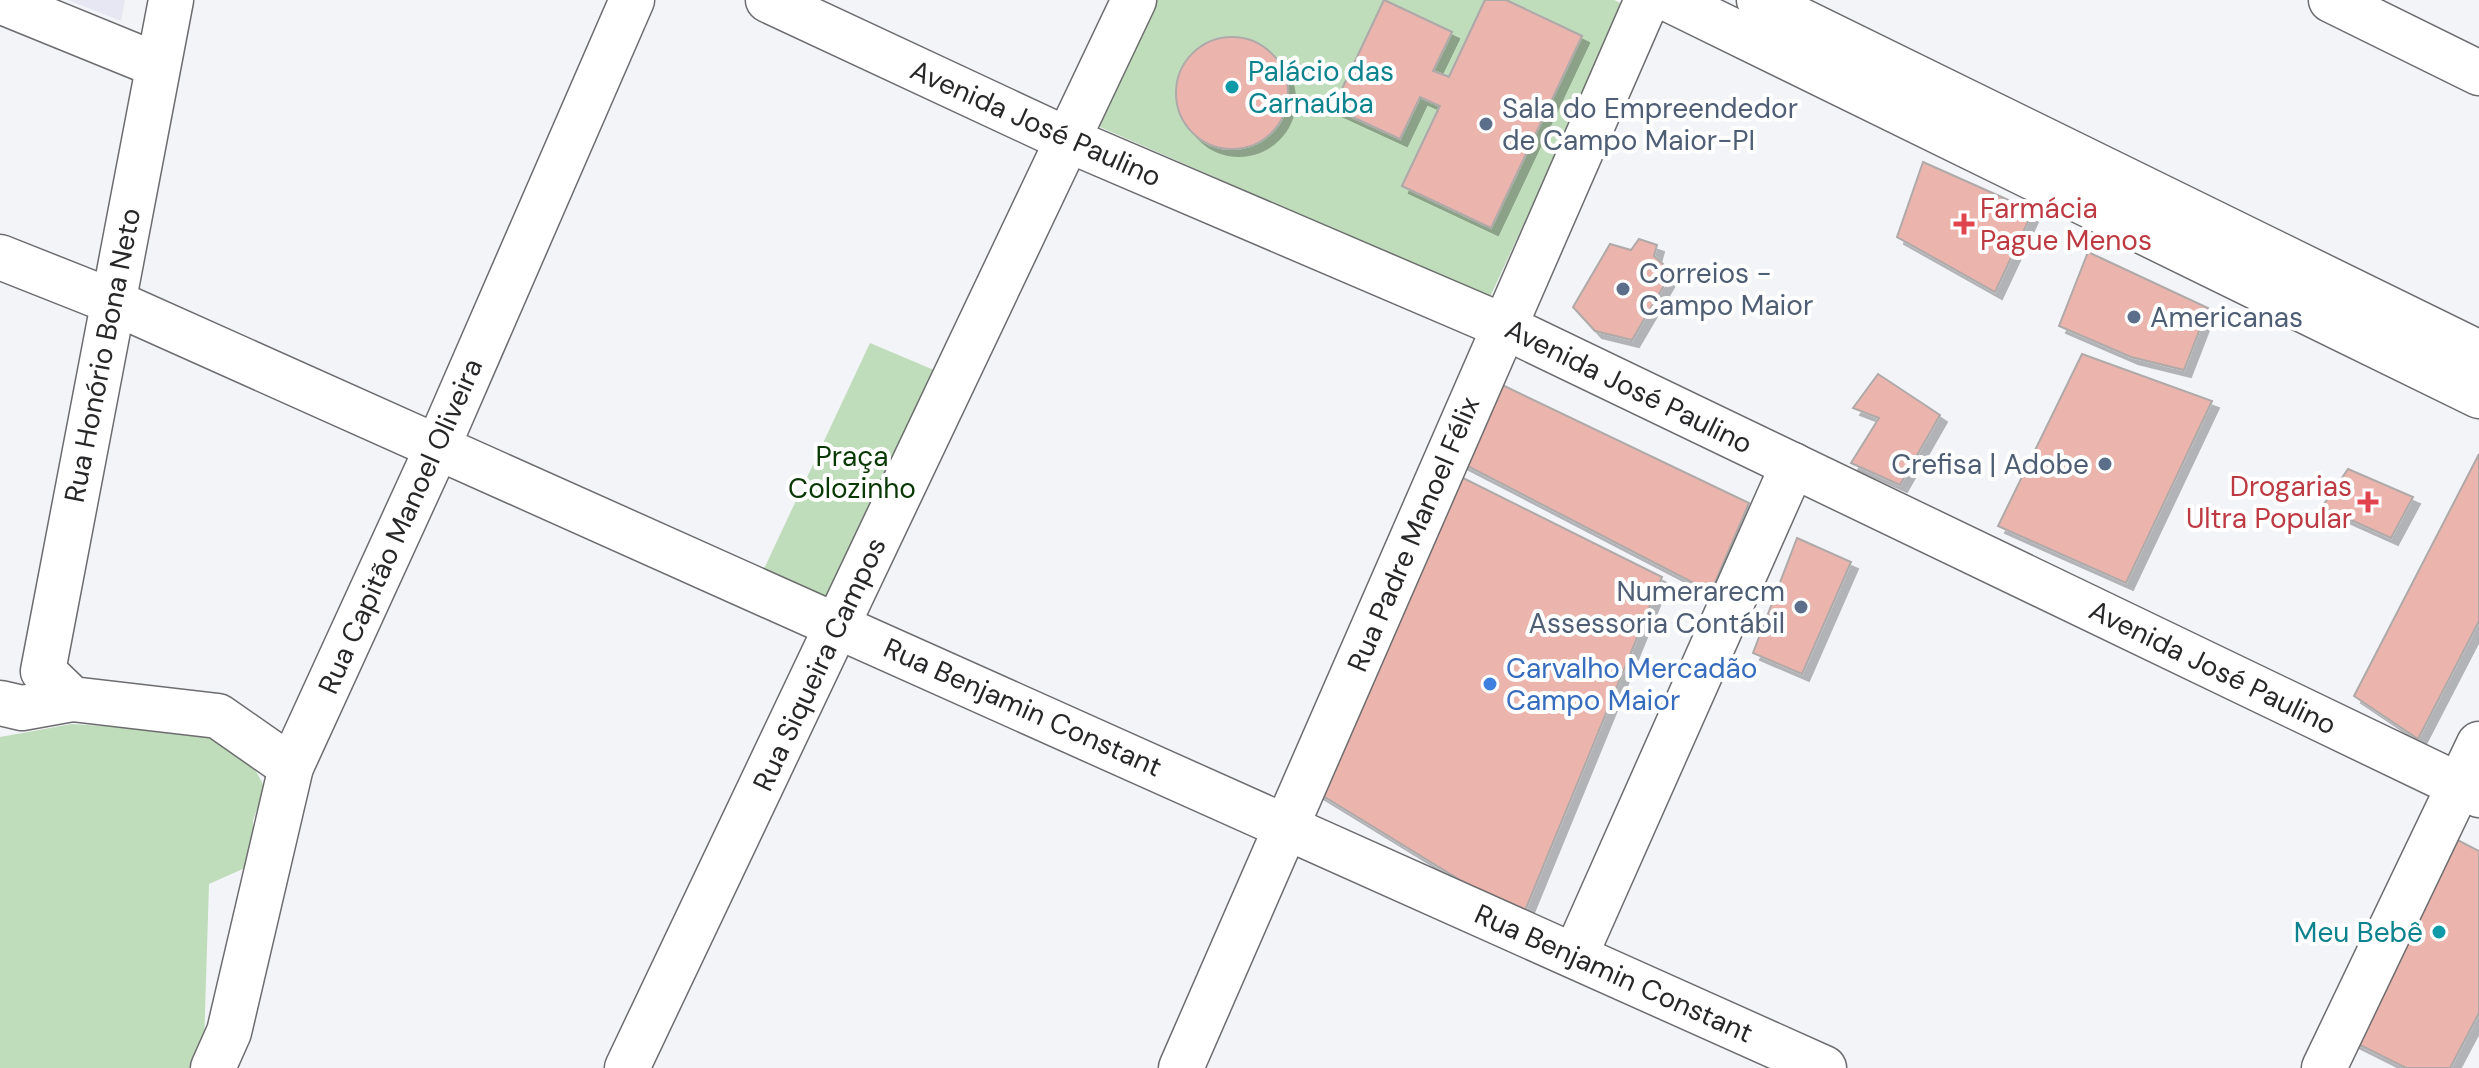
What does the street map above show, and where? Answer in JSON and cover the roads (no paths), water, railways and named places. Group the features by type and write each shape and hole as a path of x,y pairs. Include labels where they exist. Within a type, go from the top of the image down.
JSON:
{"street":[{"name":"Rua Honório Bona Neto","path":"72,699 43,671 111,301 171,0"},
{"name":"Rua Capitão Manoel Oliveira","path":"213,1068 229,1032 291,767 438,446 632,0"},
{"name":"Avenida José Paulino","path":"768,0 1066,139 1503,326 2469,790"},
{"name":"Rua Siqueira Campos","path":"627,1068 1134,0"},
{"name":"Rua Padre Manoel Félix","path":"1181,1068 1647,0"},
{"path":"1670,0 2479,396"},
{"path":"1759,0 2479,353"},
{"path":"2331,0 2479,73"},
{"path":"0,1 157,65"},
{"name":"Rua Benjamin Constant","path":"0,257 111,301 438,446 1824,1068"},
{"path":"1575,956 1793,465"},
{"path":"0,703 22,708 72,699 218,716 291,767"},
{"path":"2324,1068 2469,790 2479,744"}],"place":[{"name":"Palácio das Carnaúba","path":"1232,87"},
{"name":"Sala do Empreendedor de Campo Maior-PI","path":"1486,124"},
{"name":"Farmácia Pague Menos","path":"1964,224"},
{"name":"Correios - Campo Maior","path":"1623,289"},
{"name":"Americanas","path":"2134,317"},
{"name":"Crefisa | Adobe","path":"2105,464"},
{"name":"Drogarias Ultra Popular","path":"2368,502"},
{"name":"Numerarecm Assessoria Contábil","path":"1801,607"},
{"name":"Carvalho Mercadão Campo Maior","path":"1490,684"},
{"name":"Meu Bebê","path":"2439,932"}],"park label":[{"name":"Praça Colozinho","path":"852,472"}]}
